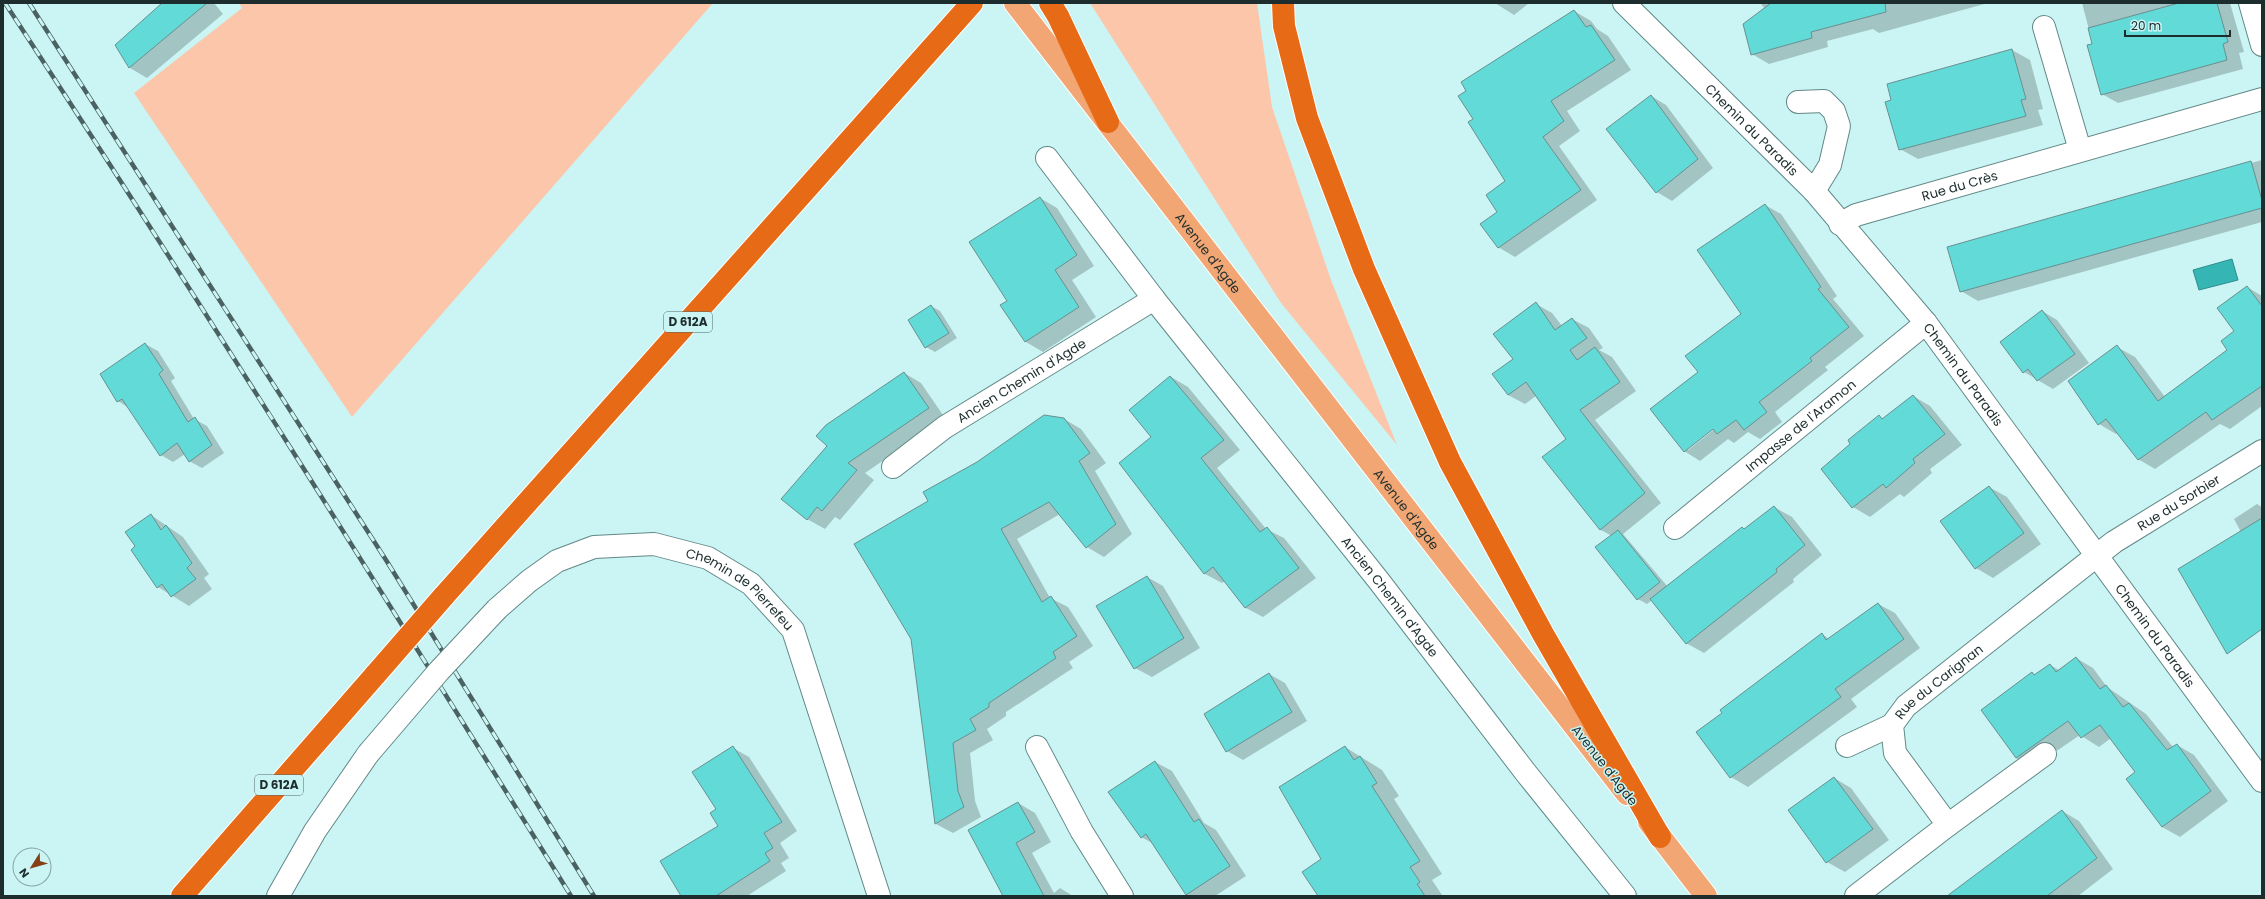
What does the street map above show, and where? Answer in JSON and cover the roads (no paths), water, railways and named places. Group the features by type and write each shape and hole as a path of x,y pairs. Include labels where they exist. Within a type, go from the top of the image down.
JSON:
{"highway":[{"name":"D 612A","path":"182,896 443,597 972,3"},
{"path":"1050,3 1058,16 1108,122"},
{"path":"1283,3 1284,26 1307,118 1364,269 1450,462 1543,634 1660,837"}],"main road":[{"name":"Avenue d'Agde","path":"1015,3 1706,896"}],"street":[{"name":"Chemin du Paradis","path":"1624,3 1814,191 1840,224 1926,323 2096,557 2262,781"},
{"path":"2250,3 2262,46"},
{"path":"2044,27 2080,150"},
{"name":"Rue du Crès","path":"1840,224 1856,215 2262,99"},
{"path":"1798,102 1824,101 1834,111 1839,126 1830,165 1814,191"},
{"name":"Ancien Chemin d'Agde","path":"1047,158 1154,299 1379,581 1526,773 1624,896"},
{"name":"Ancien Chemin d'Agde","path":"893,468 945,427 1154,299"},
{"name":"Impasse de l'Aramon","path":"1675,528 1926,323"},
{"name":"Rue du Sorbier","path":"2096,557 2114,542 2262,451"},
{"name":"Chemin de Pierrefeu","path":"278,896 315,831 368,754 439,671 497,609 528,581 557,561 594,547 654,544 708,558 751,584 793,630 879,896"},
{"name":"Rue du Carignan","path":"1948,825 1895,753 1892,725 1906,706 2096,557"},
{"path":"1847,746 1892,725"},
{"path":"1037,747 1082,832 1122,896"},
{"path":"1856,896 1948,825 2045,754"}],"water":[{"path":"2232,259 2238,280 2199,290 2193,270"}],"railway":[{"path":"5,3 291,448 571,896"},
{"path":"29,3 386,560 594,896"}]}
